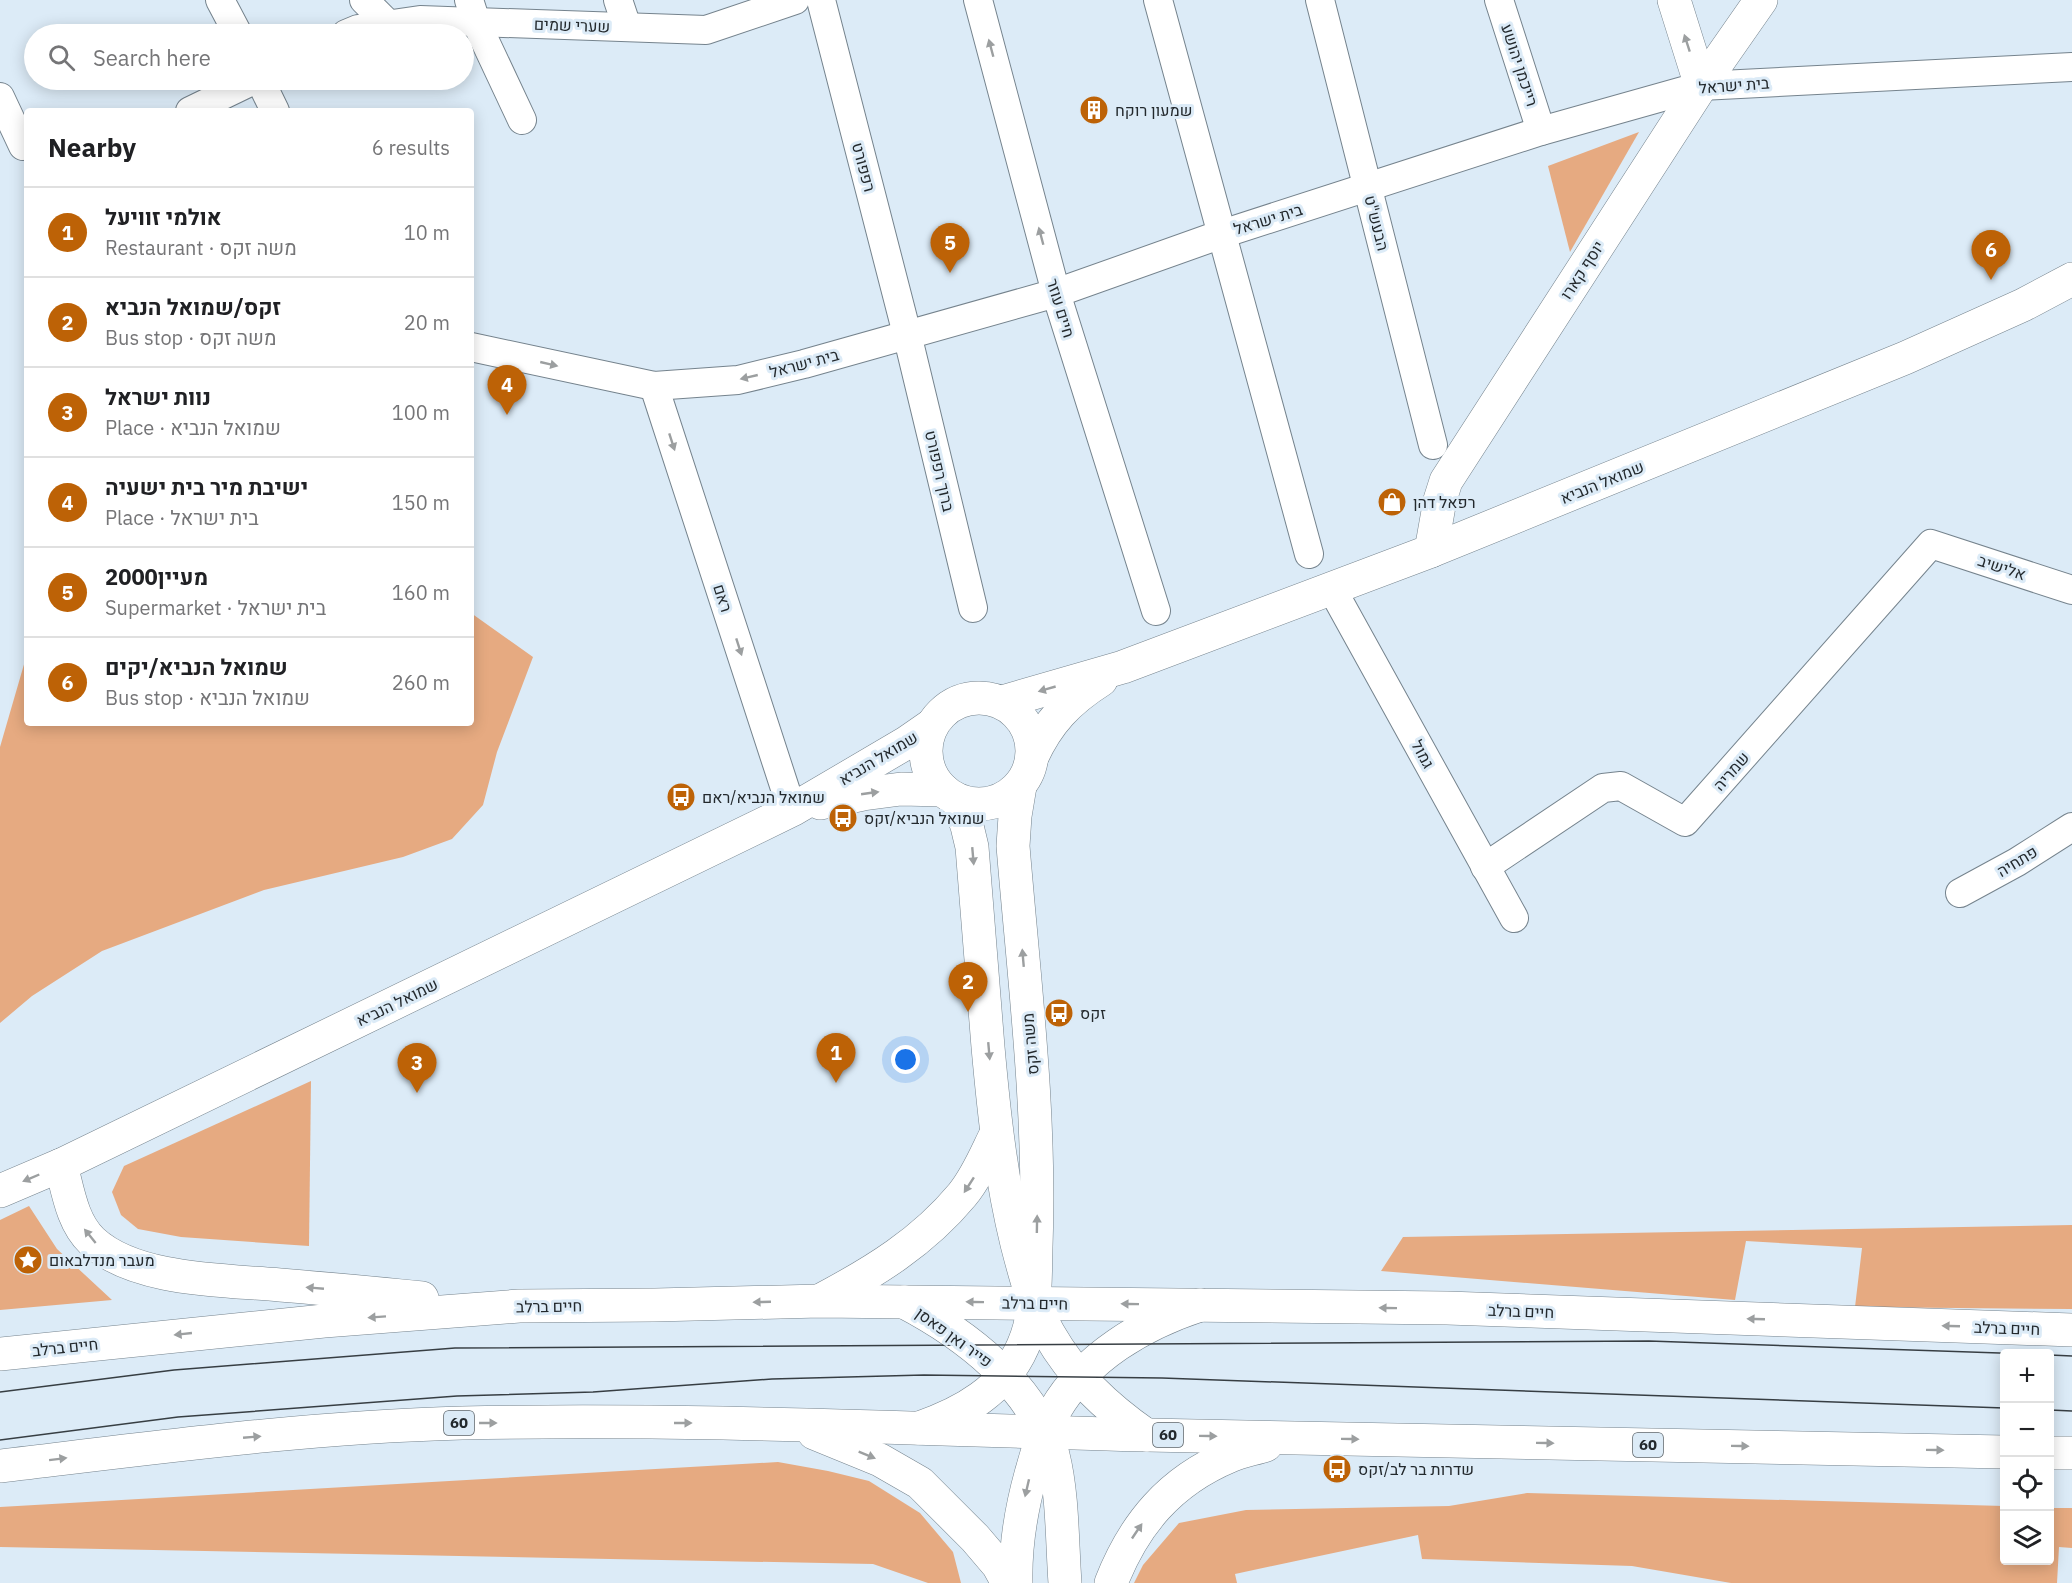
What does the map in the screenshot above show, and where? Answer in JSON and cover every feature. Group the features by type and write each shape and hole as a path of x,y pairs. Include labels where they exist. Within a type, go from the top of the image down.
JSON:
{"main road":[{"path":"1674,0 1701,86"},
{"name":"יוסף קארו","path":"1431,551 1440,500 1446,481 1701,86 1761,0"},
{"name":"שמואל הנביא","path":"1002,702 1123,667 1431,551 1884,367 2023,305 2072,279"},
{"name":"שמואל הנביא","path":"1026,772 1043,734 1059,713 1091,687 1123,667"},
{"path":"970,697 987,697 1002,702 1018,714 1029,731 1026,772 1007,797 991,803 974,805 950,795 931,776 926,760 926,742 932,725 941,712 955,702 970,697"},
{"name":"שמואל הנביא","path":"0,1191 61,1165 792,810 906,743 932,725"},
{"name":"משה זקס","path":"920,1428 974,1403 991,1391 1005,1376 1024,1346 1034,1303 1037,1222 1033,1084 1013,846 1015,816 1026,772"},
{"name":"שמואל הנביא","path":"792,810 863,794 901,789 950,795"},
{"name":"משה זקס","path":"950,795 967,826 972,847 996,1134 1007,1204 1034,1303 1056,1345 1079,1377 1122,1418 1146,1435"},
{"path":"820,1300 881,1267 912,1245 939,1220 963,1194 978,1171 996,1134"},
{"path":"61,1165 72,1210 90,1239 116,1258 143,1268 191,1277 519,1306"},
{"name":"חיים ברלב","path":"0,1354 313,1322 519,1306 820,1300 1447,1308 2072,1330"},
{"name":"פייר ואן פאסן","path":"904,1302 926,1313 972,1346 1005,1376 1021,1395 1045,1432 1057,1476 1065,1583"},
{"path":"1016,1583 1022,1511 1035,1457 1059,1403 1079,1377 1099,1358 1128,1338 1164,1318 1200,1305"},
{"name":"60","path":"0,1466 220,1440 348,1429 460,1423 793,1425 1146,1435 2000,1452"},
{"path":"793,1425 880,1460 920,1483 975,1538 998,1566 1008,1583"},
{"path":"1110,1583 1121,1555 1152,1509 1186,1480 1230,1456 1292,1438"},
{"path":"2054,1453 2072,1453"}],"street":[{"path":"220,0 233,24"},
{"path":"364,0 388,24"},
{"path":"618,0 627,27"},
{"name":"שערי שמים","path":"388,24 472,11 627,27 706,30 795,0"},
{"name":"רפפורט","path":"821,0 907,334"},
{"name":"חיים עוזר","path":"978,0 1056,293 1156,611"},
{"path":"1158,0 1309,554"},
{"name":"הבעש\"ט","path":"1320,0 1433,445"},
{"name":"רייכמן יהושע","path":"1499,0 1541,131"},
{"path":"472,11 522,120"},
{"name":"בית ישראל","path":"474,348 654,386 738,380 804,364 1056,293 1222,234 1541,131 1701,86 2072,67"},
{"path":"196,108 233,90"},
{"path":"265,90 274,108"},
{"path":"0,98 23,146"},
{"name":"ברוך רפפורט","path":"907,334 973,608"},
{"name":"ראם","path":"654,386 792,810"},
{"name":"אלישיב","path":"1931,544 2072,590"},
{"name":"שמריה","path":"1485,867 1603,788 1621,786 1685,822 1931,544"},
{"name":"גמול","path":"1332,589 1515,918"},
{"name":"פתחיה","path":"1960,893 2017,862 2072,827"}],"shaded area":[{"path":"1639,132 1570,252 1548,166"},
{"path":"474,615 533,657 497,752 483,805 452,839 403,857 264,890 102,951 32,996 0,1023 0,747 24,664 24,726 474,726"},
{"path":"311,1081 309,1246 181,1237 138,1229 121,1215 112,1192 124,1166"},
{"path":"29,1206 57,1249 112,1300 0,1310 0,1220"},
{"path":"2072,1225 2072,1309 1855,1307 1862,1248 1746,1241 1735,1300 1381,1271 1403,1237"},
{"path":"778,1462 869,1481 920,1513 953,1552 961,1583 928,1583 873,1564 0,1547 0,1507"},
{"path":"1527,1493 2000,1506 2000,1565 2054,1565 2054,1508 2072,1508 2072,1548 2059,1547 2057,1583 1731,1583 1632,1566 1422,1559 1418,1535 1235,1574 1237,1583 1134,1583 1143,1565 1179,1523 1246,1510 1449,1506"}],"tram line":[{"path":"0,1392 174,1370 455,1348 1649,1341 2000,1353"},
{"path":"2054,1355 2072,1356"},
{"path":"0,1440 178,1417 457,1396 593,1392 772,1379 924,1375 1162,1378 2000,1408"},
{"path":"2054,1410 2072,1411"}],"place":[{"name":"שמעון רוקח","path":"1094,110"},
{"name":"מעיין2000","path":"950,273"},
{"name":"שמואל הנביא/יקים","path":"1991,280"},
{"name":"ישיבת מיר בית ישעיה","path":"507,415"},
{"name":"רפאל דהן","path":"1392,502"},
{"name":"שמואל הנביא/ראם","path":"681,797"},
{"name":"שמואל הנביא/זקס","path":"843,818"},
{"name":"זקס/שמואל הנביא","path":"968,1012"},
{"name":"זקס","path":"1059,1013"},
{"name":"אולמי זוויעל","path":"836,1083"},
{"name":"נוות ישראל","path":"417,1093"},
{"name":"מעבר מנדלבאום","path":"28,1260"},
{"name":"שדרות בר לב/זקס","path":"1337,1469"}]}
